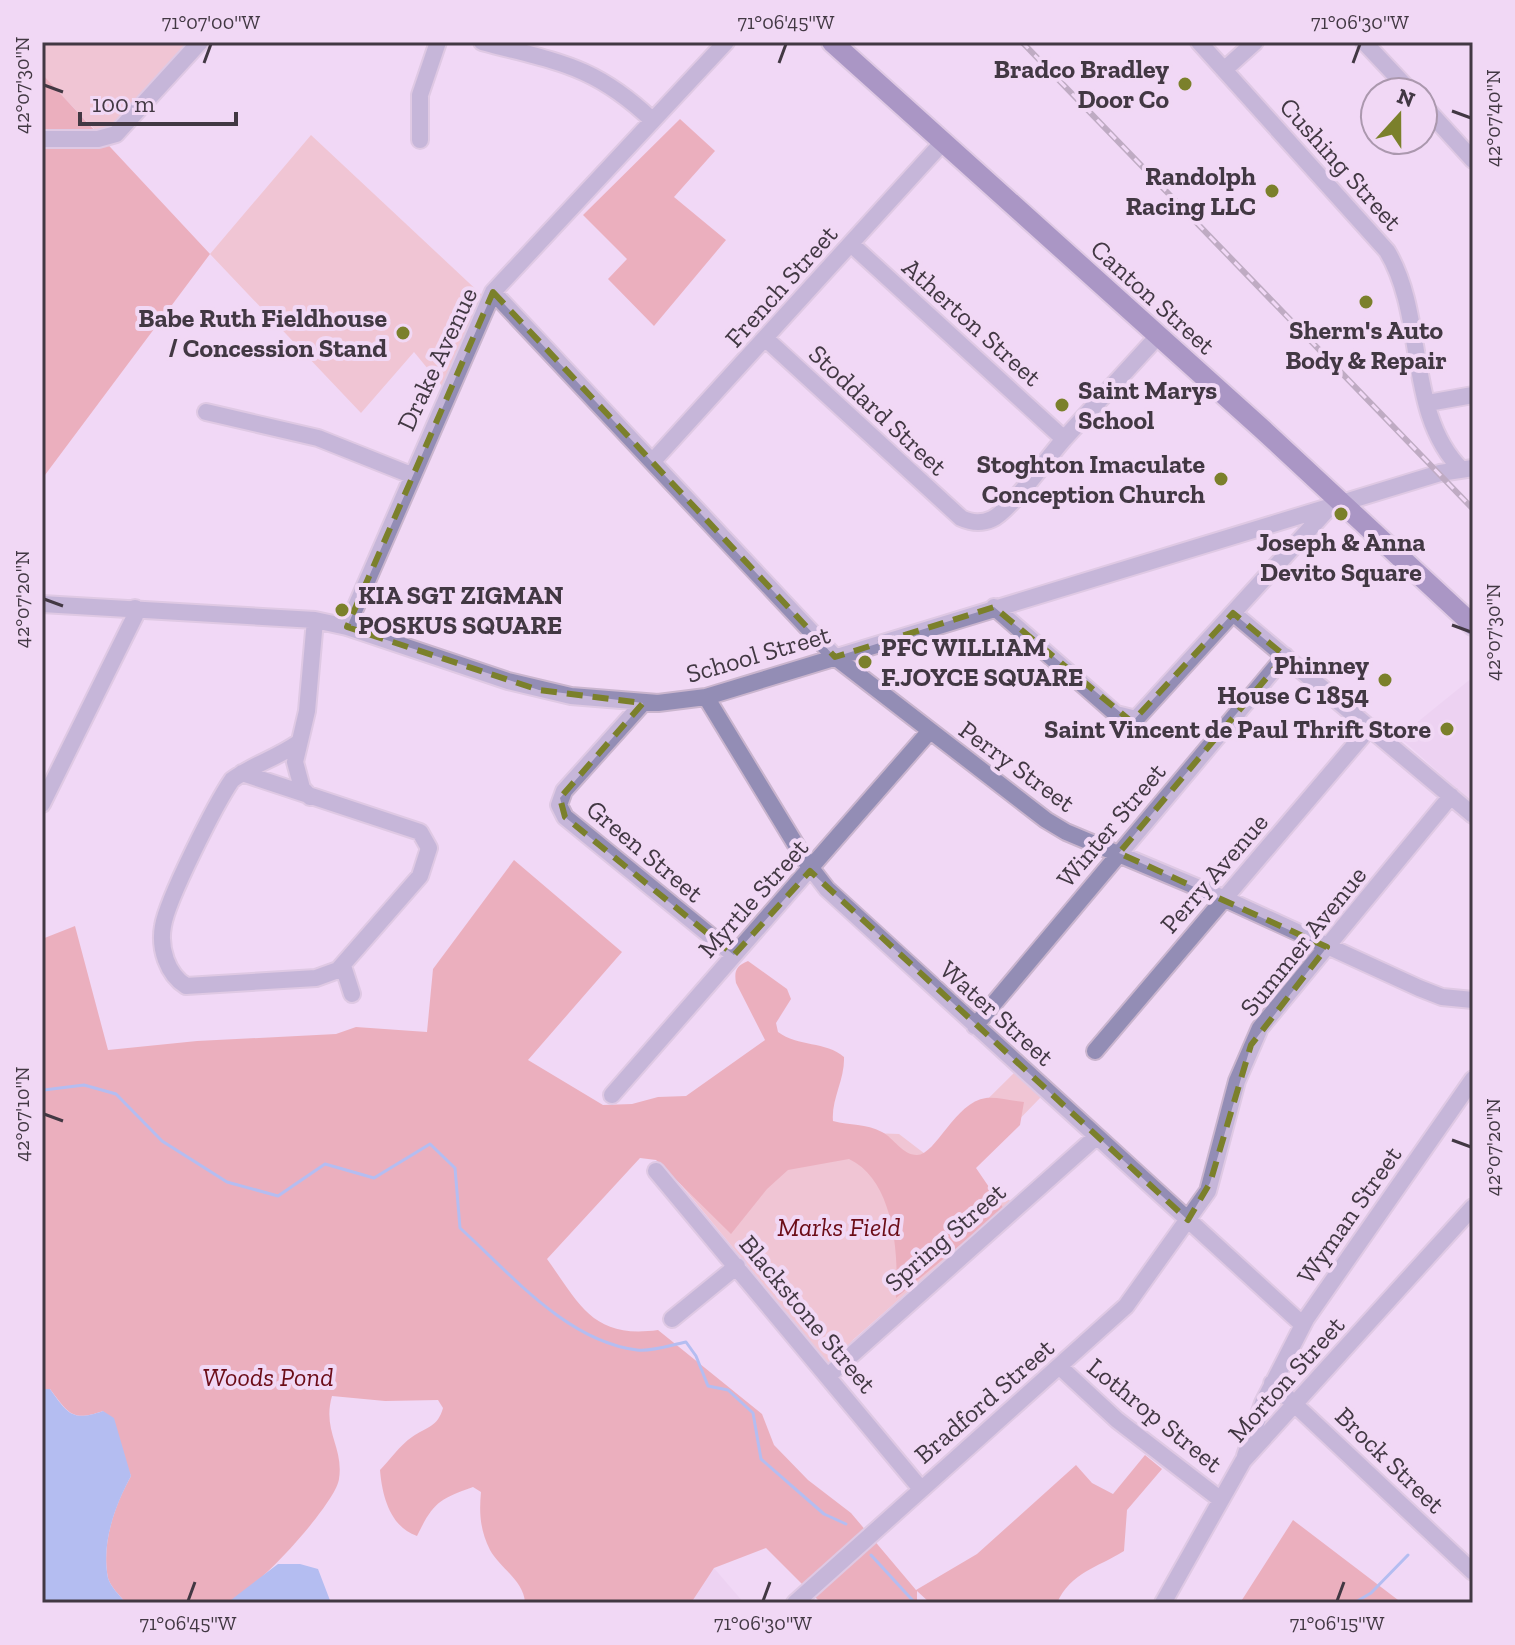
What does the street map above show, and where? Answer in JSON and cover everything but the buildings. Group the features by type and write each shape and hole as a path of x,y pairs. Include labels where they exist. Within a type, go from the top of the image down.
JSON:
{"main road":[{"name":"Canton Street","path":"832,42 1158,336 1335,505 1473,625"}],"street":[{"path":"42,139 111,137 125,126 200,42"},
{"path":"420,140 420,95 438,42"},
{"path":"482,42 554,59 594,74 652,120"},
{"name":"Drake Avenue","path":"347,627 493,292 726,42"},
{"name":"Cushing Street","path":"1199,42 1387,251 1405,288 1428,403 1438,437 1449,457 1468,469"},
{"path":"1224,70 1255,42"},
{"path":"1364,42 1396,76"},
{"path":"1439,123 1473,160"},
{"name":"French Street","path":"653,461 943,142"},
{"name":"Atherton Street","path":"851,244 1064,439"},
{"name":"Perry Street","path":"493,292 835,657 1046,820 1430,993 1473,1000"},
{"path":"1064,439 1158,336"},
{"name":"Stoddard Street","path":"766,339 961,518 970,522 980,523 998,516 1064,439"},
{"path":"1428,403 1473,395"},
{"path":"206,412 318,438 411,475"},
{"name":"School Street","path":"42,604 315,620 347,627 539,690 644,702 706,697 994,607 1335,505 1468,469"},
{"path":"994,607 1116,714 1131,720 1141,714 1335,505"},
{"path":"42,804 135,616 135,608"},
{"path":"1233,613 1473,815"},
{"path":"310,797 298,776 298,743 307,711 315,620"},
{"name":"Winter Street","path":"975,1026 1285,656"},
{"name":"Water Street","path":"706,697 811,870 837,900 1303,1325"},
{"name":"Green Street","path":"644,702 564,791 559,805 565,817 734,955"},
{"name":"Perry Avenue","path":"1095,1051 1370,727"},
{"name":"Myrtle Street","path":"612,1095 929,732"},
{"path":"242,773 420,832 428,842 420,876 343,966 316,978 193,987 173,976 162,937 167,913 228,786 242,773 275,759 298,743"},
{"name":"Summer Avenue","path":"1188,1220 1210,1183 1237,1081 1251,1045 1268,1016 1451,796"},
{"path":"343,966 352,994"},
{"name":"Wyman Street","path":"1243,1461 1272,1383 1303,1325 1473,1079"},
{"name":"Spring Street","path":"828,1376 1096,1137"},
{"name":"Blackstone Street","path":"656,1171 921,1489"},
{"name":"Morton Street","path":"1163,1603 1197,1550 1243,1461 1473,1207"},
{"name":"Bradford Street","path":"795,1603 1126,1306 1188,1220"},
{"path":"672,1319 737,1266"},
{"name":"Lothrop Street","path":"1060,1367 1117,1420 1221,1500"},
{"name":"Brock Street","path":"1272,1383 1473,1572"}],"highlighted area":[{"path":"493,292 835,657 994,607 1132,722 1233,613 1285,656 1119,853 1327,947 1251,1045 1210,1183 1188,1220 810,871 734,955 565,817 560,798 643,703 539,690 347,627"}],"shaded area":[{"path":"1473,677 1473,803 1399,737"},
{"path":"714,1568 744,1603 688,1603"}],"green space":[{"path":"42,42 189,42 121,121 96,131 42,75"},
{"path":"42,74 210,254 42,479"},
{"path":"680,119 715,151 674,197 726,240 654,326 608,279 627,259 583,215"},
{"path":"311,135 483,296 442,386 414,352 361,413 210,254"},
{"name":"Woods Pond","path":"514,860 622,952 528,1060 603,1105 686,1096 765,1040 736,983 737,969 748,961 787,989 791,999 776,1023 778,1032 794,1040 829,1048 844,1057 833,1121 876,1129 902,1149 917,1155 931,1147 975,1102 991,1098 1024,1102 1020,1125 976,1168 1004,1209 896,1298 894,1240 884,1201 876,1183 864,1169 849,1159 788,1170 767,1189 731,1234 656,1160 640,1158 547,1259 579,1304 603,1324 618,1329 658,1330 762,1414 774,1445 808,1480 851,1513 916,1590 977,1554 1076,1465 1092,1483 1113,1494 1145,1455 1162,1469 1127,1510 1124,1551 1077,1577 1057,1603 930,1603 917,1591 917,1603 821,1603 766,1548 714,1568 691,1603 525,1603 521,1588 494,1557 487,1543 481,1521 481,1492 473,1487 445,1499 433,1509 417,1536 400,1525 389,1509 380,1470 408,1440 438,1419 443,1408 438,1400 385,1401 332,1396 330,1419 339,1457 339,1479 308,1528 271,1568 253,1585 225,1603 188,1606 126,1603 108,1578 106,1551 115,1512 131,1476 103,1411 84,1416 72,1414 50,1389 42,1389 42,939 75,926 108,1050 197,1041 336,1034 356,1027 427,1032 433,969"},
{"name":"Marks Field","path":"1015,1072 1041,1097 963,1177 1011,1201 854,1339 835,1361 833,1359 828,1363 631,1124 899,1134 929,1157"},
{"path":"1293,1520 1402,1603 1240,1603"}],"water":[{"path":"42,1389 50,1389 72,1414 84,1416 103,1411 114,1418 131,1476 111,1525 106,1565 109,1581 126,1603 42,1603"},
{"path":"278,1564 300,1564 318,1569 331,1603 227,1603"}],"waterway":[{"path":"42,1094 44,1090 84,1085 116,1094 162,1141 227,1182 278,1196 325,1164 374,1178 430,1144 455,1168 460,1228 520,1284 563,1320 611,1344 643,1350 686,1342 696,1356 708,1386 728,1390 753,1413 761,1459 824,1514 846,1524"},
{"path":"871,1555 915,1603"},
{"path":"1354,1603 1371,1593 1408,1555"}],"railway":[{"path":"1022,42 1473,509"}],"place":[{"name":"Bradco Bradley Door Co","path":"1185,84"},
{"name":"Randolph Racing LLC","path":"1272,191"},
{"name":"Sherm's Auto Body & Repair","path":"1366,302"},
{"name":"Babe Ruth Fieldhouse / Concession Stand","path":"403,333"},
{"name":"Saint Marys School","path":"1062,405"},
{"name":"Stoghton Imaculate Conception Church","path":"1221,479"},
{"name":"Joseph & Anna Devito Square","path":"1341,514"},
{"name":"KIA SGT ZIGMAN POSKUS SQUARE","path":"342,610"},
{"name":"PFC WILLIAM F.JOYCE SQUARE","path":"865,662"},
{"name":"Phinney House C 1854","path":"1385,680"},
{"name":"Saint Vincent de Paul Thrift Store","path":"1447,729"}]}
